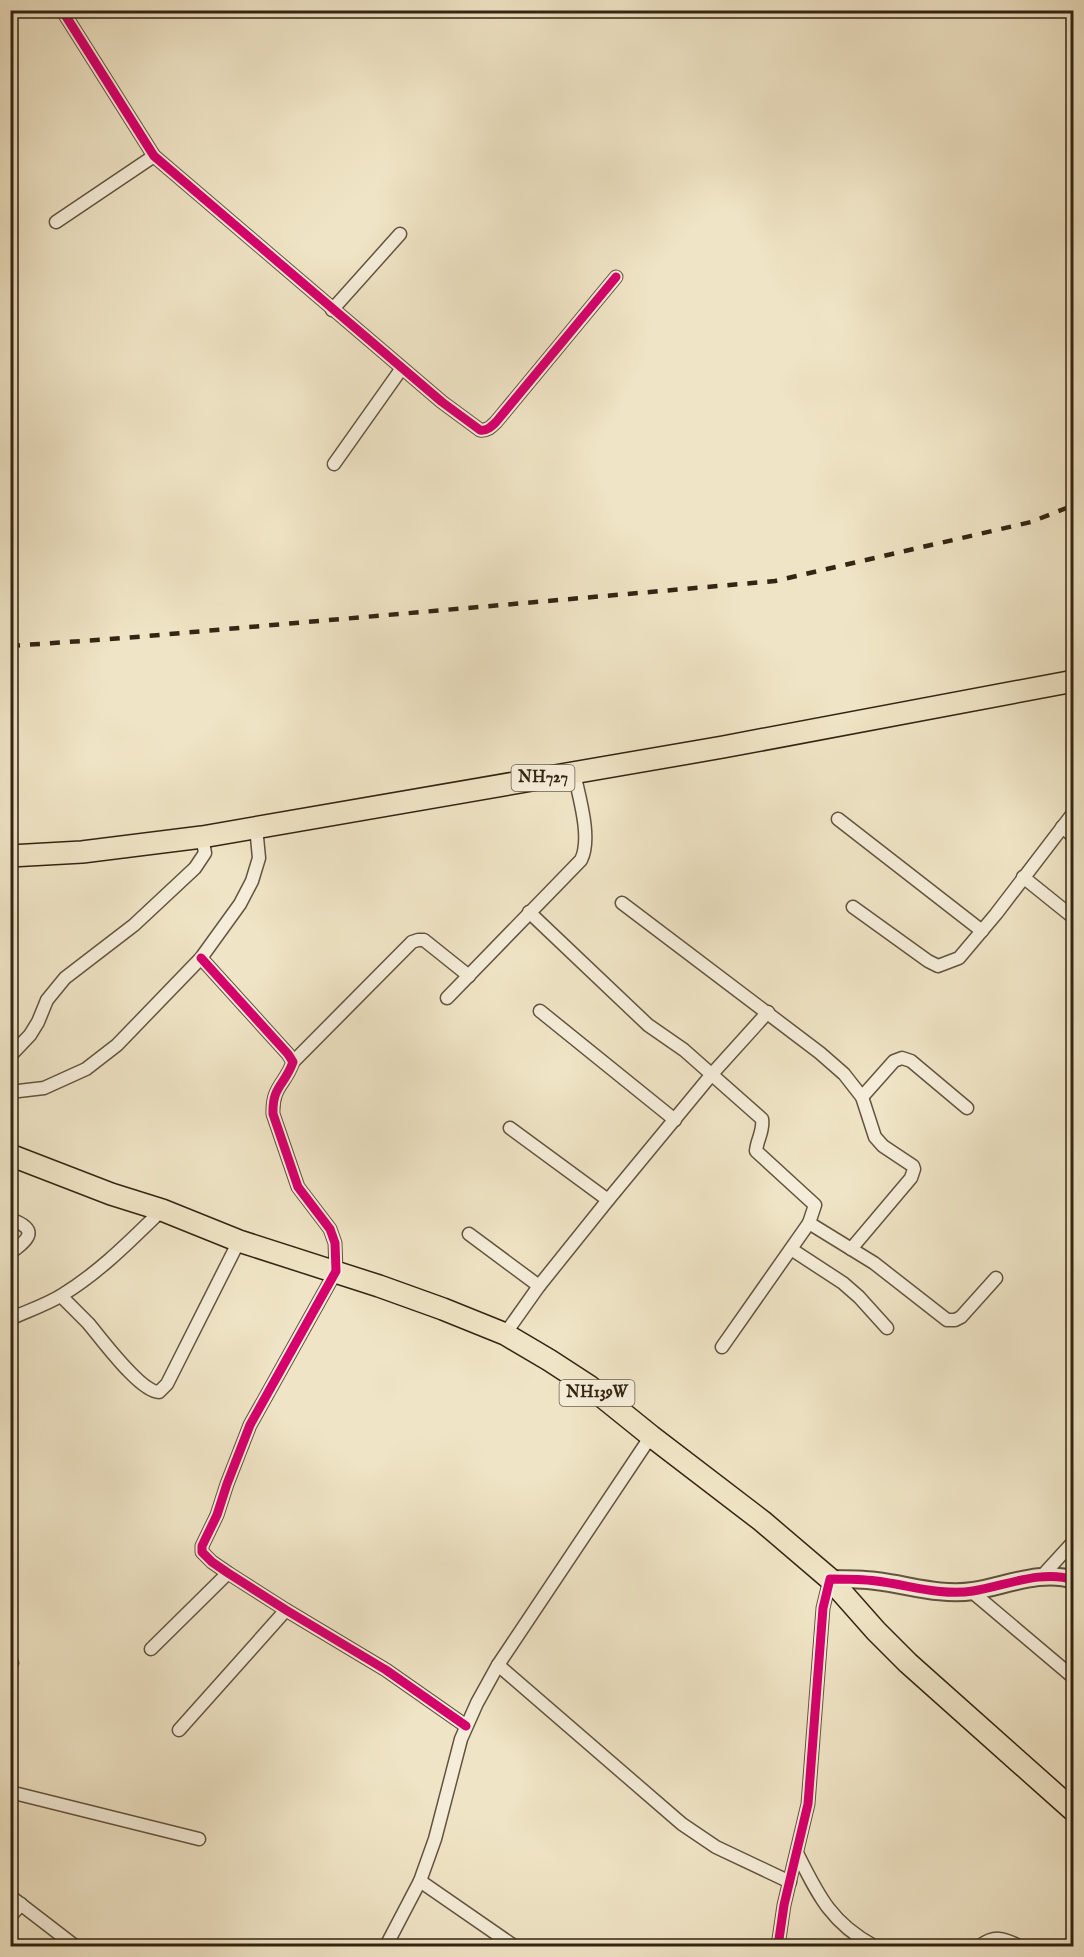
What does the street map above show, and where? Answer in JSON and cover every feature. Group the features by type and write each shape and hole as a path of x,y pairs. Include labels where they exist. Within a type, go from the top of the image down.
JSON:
{"highway":[{"name":"NH727","path":"10,856 82,852 202,837 723,747 1074,681"},
{"name":"NH139W","path":"10,1155 111,1194 162,1210 239,1241 379,1286 505,1334 589,1386 762,1521 830,1579 908,1663 1074,1811"}],"street":[{"path":"62,10 154,156 332,310 474,427 484,431 496,422 616,277"},
{"path":"56,222 154,156"},
{"path":"332,310 400,234"},
{"path":"334,464 402,369"},
{"path":"447,998 576,866 585,852 586,836 574,773"},
{"path":"853,907 938,966 959,958 1074,812"},
{"path":"838,819 982,931"},
{"path":"10,1092 44,1088 86,1069 117,1045 201,958 240,904 252,881 259,858 256,827"},
{"path":"1062,827 1074,837"},
{"path":"10,1056 30,1035 47,1000 65,978 134,925 195,868 205,853 202,837"},
{"path":"1023,877 1074,918"},
{"path":"621,903 768,1012 844,1074 862,1097 875,1137 883,1146 909,1162 914,1169 911,1178 851,1249"},
{"path":"529,912 648,1025 675,1043 762,1119 763,1128 756,1151 814,1206 809,1223 722,1347"},
{"path":"466,1726 386,1670 228,1573 206,1557 202,1552 202,1546 217,1515 250,1425 336,1271 335,1243 330,1229 298,1187 292,1174 273,1114 275,1092 293,1062 412,942 418,939 424,940 468,976"},
{"path":"201,958 293,1062"},
{"path":"540,1011 675,1120"},
{"path":"505,1334 539,1286 608,1200 712,1074 768,1012"},
{"path":"862,1097 894,1061 902,1058 911,1061 967,1108"},
{"path":"510,1128 608,1200"},
{"path":"10,1319 61,1296 121,1250 162,1210"},
{"path":"10,1219 24,1224 29,1232 25,1243 10,1253"},
{"path":"809,1223 874,1263 947,1320 961,1317 996,1278"},
{"path":"470,1234 539,1286"},
{"path":"61,1296 88,1323 130,1373 153,1392 159,1392 167,1383 239,1241"},
{"path":"791,1249 843,1283 887,1328"},
{"path":"389,1945 420,1881 435,1839 461,1739 477,1703 498,1665 651,1436"},
{"path":"1042,1576 1074,1541"},
{"path":"151,1649 228,1573"},
{"path":"778,1947 784,1905 808,1804 823,1608 830,1579 875,1581 943,1592 971,1591 1042,1576 1065,1577 1074,1580"},
{"path":"971,1591 1074,1678"},
{"path":"179,1730 285,1610"},
{"path":"498,1665 682,1824 716,1846 790,1882"},
{"path":"10,1792 199,1839"},
{"path":"797,1853 829,1910 841,1924 874,1947"},
{"path":"420,1881 514,1947"},
{"path":"10,1896 73,1946"},
{"path":"10,1917 21,1904"},
{"path":"980,1947 986,1941 995,1938 1001,1938 1019,1947"}],"railway":[{"path":"10,646 775,581 1031,522 1074,505"}],"cycle path":[{"path":"62,10 154,156 442,402 480,430 487,429 496,422 616,277"},
{"path":"201,958 293,1062 277,1091 273,1114 298,1187 330,1229 335,1243 336,1271 250,1425 217,1515 202,1546 202,1552 228,1573 386,1670 466,1726"},
{"path":"778,1946 784,1905 808,1804 823,1608 830,1579 870,1580 949,1592 985,1589 1036,1577 1062,1577 1074,1580"}]}
